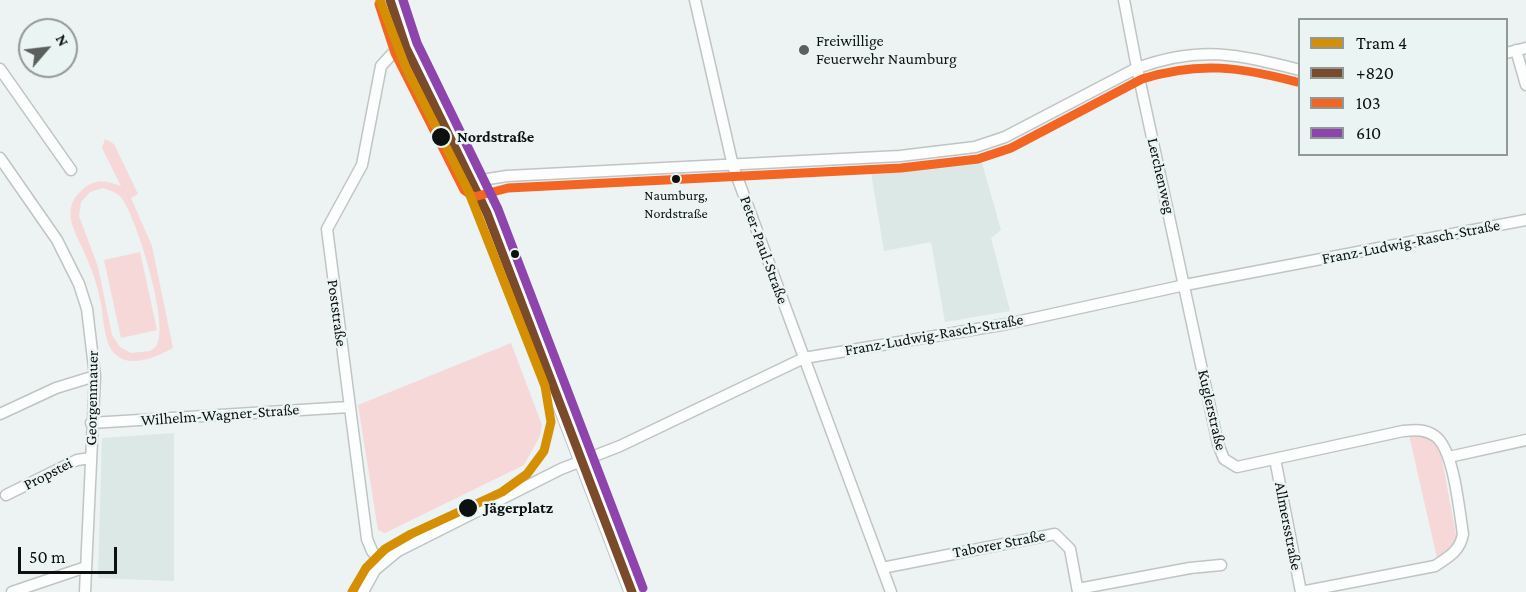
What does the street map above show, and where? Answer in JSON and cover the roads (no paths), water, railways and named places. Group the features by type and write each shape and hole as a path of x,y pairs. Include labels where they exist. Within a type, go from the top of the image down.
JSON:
{"main road":[{"path":"390,0 406,48 475,185 531,323 632,592"}],"street":[{"name":"Peter-Paul-Straße","path":"695,0 733,166 804,358"},
{"name":"Lerchenweg","path":"1125,0 1137,68 1185,285"},
{"name":"Poststraße","path":"381,563 368,540 327,229 362,165 376,79 381,66 392,54 406,48"},
{"path":"1516,50 1526,85"},
{"path":"475,185 488,179 507,176 900,156 975,147 1005,138 1137,68 1196,52 1228,54 1298,70"},
{"path":"0,69 71,170"},
{"name":"Georgenmauer","path":"0,158 57,240 79,284 92,334 95,376 91,423 85,592"},
{"name":"Franz-Ludwig-Rasch-Straße","path":"381,563 405,548 582,461 804,358 1007,324 1185,285 1526,220"},
{"name":"Kuglerstraße","path":"1185,285 1218,444 1224,459 1237,467 1403,431 1424,430 1436,436 1449,457"},
{"path":"804,358 891,592"},
{"path":"0,414 56,388 95,376"},
{"name":"Wilhelm-Wagner-Straße","path":"91,423 349,406"},
{"path":"1449,457 1526,440"},
{"name":"Allmersstraße","path":"1275,459 1301,592 1435,566 1451,556 1461,544 1463,534 1449,457"},
{"name":"Propstei","path":"6,495 77,460 91,458"},
{"name":"Taborer Straße","path":"882,568 1055,534 1070,549 1078,591"},
{"path":"363,592 369,578 381,563"},
{"path":"1078,591 1190,568 1221,565"},
{"path":"12,592 86,567"}],"tram line":[{"name":"4","path":"352,592 366,568 385,549 411,534 502,492 527,474 544,451 551,422 545,386 468,190 406,68 380,0"}],"place":[{"name":"Freiwillige Feuerwehr Naumburg","path":"804,50"},
{"name":"Nordstraße","path":"441,137"},
{"name":"Naumburg, Nordstraße","path":"676,179"},
{"name":"Jägerplatz","path":"468,508"}]}
